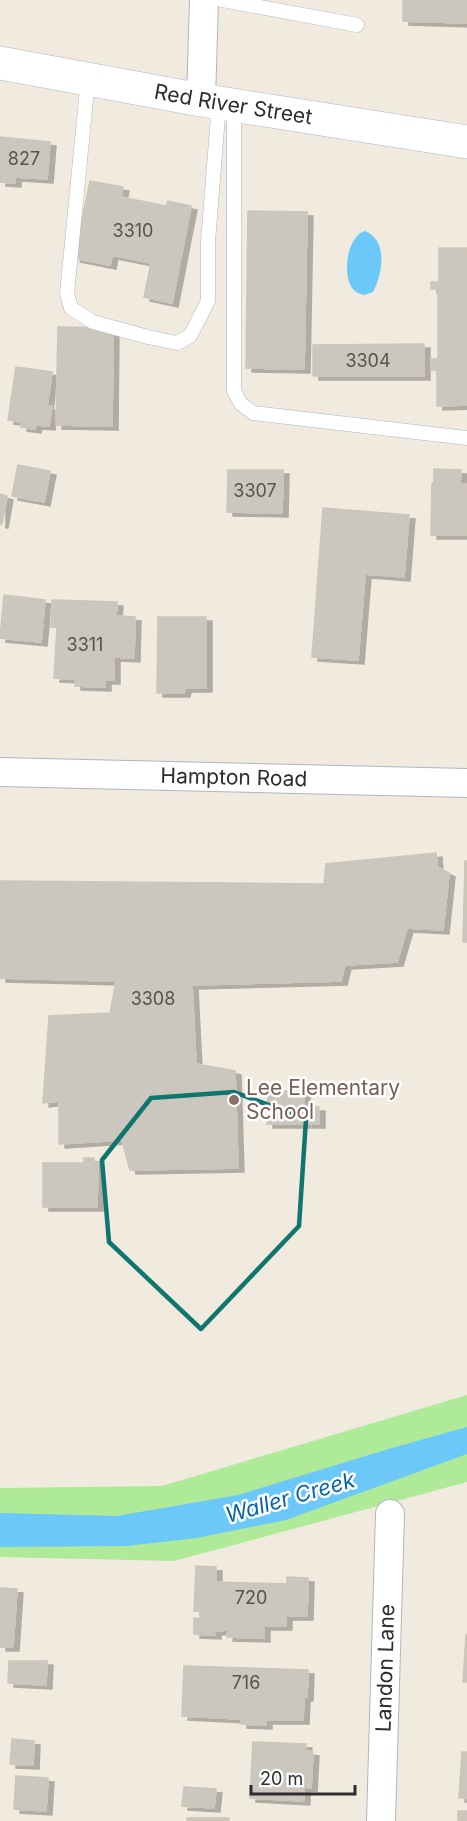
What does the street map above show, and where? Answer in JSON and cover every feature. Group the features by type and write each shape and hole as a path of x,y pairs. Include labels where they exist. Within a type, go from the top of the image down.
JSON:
{"main road":[{"name":"Red River Street","path":"0,63 218,102 467,142"}],"street":[{"path":"204,0 218,102"},
{"name":"Hampton Road","path":"0,772 467,783"},
{"name":"Landon Lane","path":"381,1821 390,1514"}],"lane":[{"path":"222,0 357,24"},
{"path":"88,79 67,293 71,308 93,322 177,343 190,336 208,301 208,242 218,102"},
{"path":"218,102 234,391 241,404 253,413 467,438"}],"highlighted area":[{"path":"234,1092 306,1119 299,1226 201,1329 109,1242 102,1160 151,1098"}],"green space":[{"path":"467,1395 467,1482 174,1561 0,1557 0,1488 162,1486"}],"water":[{"path":"365,231 378,242 381,268 373,292 364,295 356,292 351,285 347,268 353,241"},
{"name":"Waller Creek","path":"467,1427 467,1454 286,1520 197,1538 126,1546 0,1547 0,1513 117,1516 238,1495"}],"building":[{"path":"403,0 467,0 467,23 403,21"},
{"path":"0,137 50,142 47,179 15,177 15,183 0,182"},
{"path":"90,181 123,187 121,197 166,206 168,201 191,206 172,303 144,297 151,263 112,255 110,265 74,258"},
{"path":"248,211 307,212 304,369 246,368"},
{"path":"439,248 467,248 467,405 437,406 437,370 431,370 431,359 438,359 438,289 431,289 431,282 439,282"},
{"path":"58,327 113,328 112,426 56,425"},
{"path":"424,344 424,376 313,376 313,345"},
{"path":"16,367 52,372 47,406 52,406 49,426 36,425 35,429 21,427 22,422 8,420"},
{"path":"18,465 50,471 44,502 12,496"},
{"path":"434,469 461,470 460,483 434,482"},
{"path":"228,470 283,470 282,513 227,512"},
{"path":"432,483 467,484 467,535 431,535"},
{"path":"0,494 7,496 2,524 0,524"},
{"path":"323,508 409,515 404,577 365,574 358,660 312,657"},
{"path":"4,595 45,600 41,642 0,638"},
{"path":"52,600 117,602 116,616 135,617 134,658 115,657 116,632 114,632 114,680 105,680 105,687 75,686 75,679 54,678 57,627 51,627"},
{"path":"158,617 206,617 206,688 185,688 184,693 157,693"},
{"path":"436,853 437,867 449,873 443,930 407,928 397,962 345,965 341,981 192,985 196,1064 235,1071 238,1168 130,1170 122,1140 59,1144 59,1101 43,1103 49,1016 110,1013 116,981 0,978 0,881 324,884 326,864"},
{"path":"465,861 467,861 467,942 463,942"},
{"path":"268,1091 304,1091 304,1124 267,1124"},
{"path":"306,1107 319,1107 319,1124 306,1124"},
{"path":"84,1158 94,1158 94,1163 98,1163 97,1207 43,1207 43,1163 84,1163"},
{"path":"196,1566 216,1567 216,1582 287,1584 287,1577 308,1578 307,1616 286,1616 286,1626 264,1626 264,1638 227,1637 228,1630 215,1631 215,1635 194,1634 194,1618 200,1619 200,1611 194,1611"},
{"path":"0,1588 17,1589 13,1647 0,1647"},
{"path":"466,1635 467,1682 463,1682"},
{"path":"9,1661 47,1661 46,1685 8,1683"},
{"path":"184,1666 308,1670 303,1720 266,1720 266,1725 241,1724 241,1719 182,1716"},
{"path":"12,1739 34,1741 33,1765 10,1764"},
{"path":"253,1742 306,1744 305,1751 313,1752 311,1788 304,1787 304,1801 250,1798"},
{"path":"462,1752 467,1752 467,1798 459,1798"},
{"path":"16,1776 48,1778 46,1811 14,1809"},
{"path":"184,1787 216,1789 214,1808 182,1806"},
{"path":"458,1811 467,1811 467,1821 458,1821"},
{"path":"187,1818 229,1818 229,1821 187,1821"}],"place":[{"name":"Lee Elementary School","path":"234,1100"}]}
